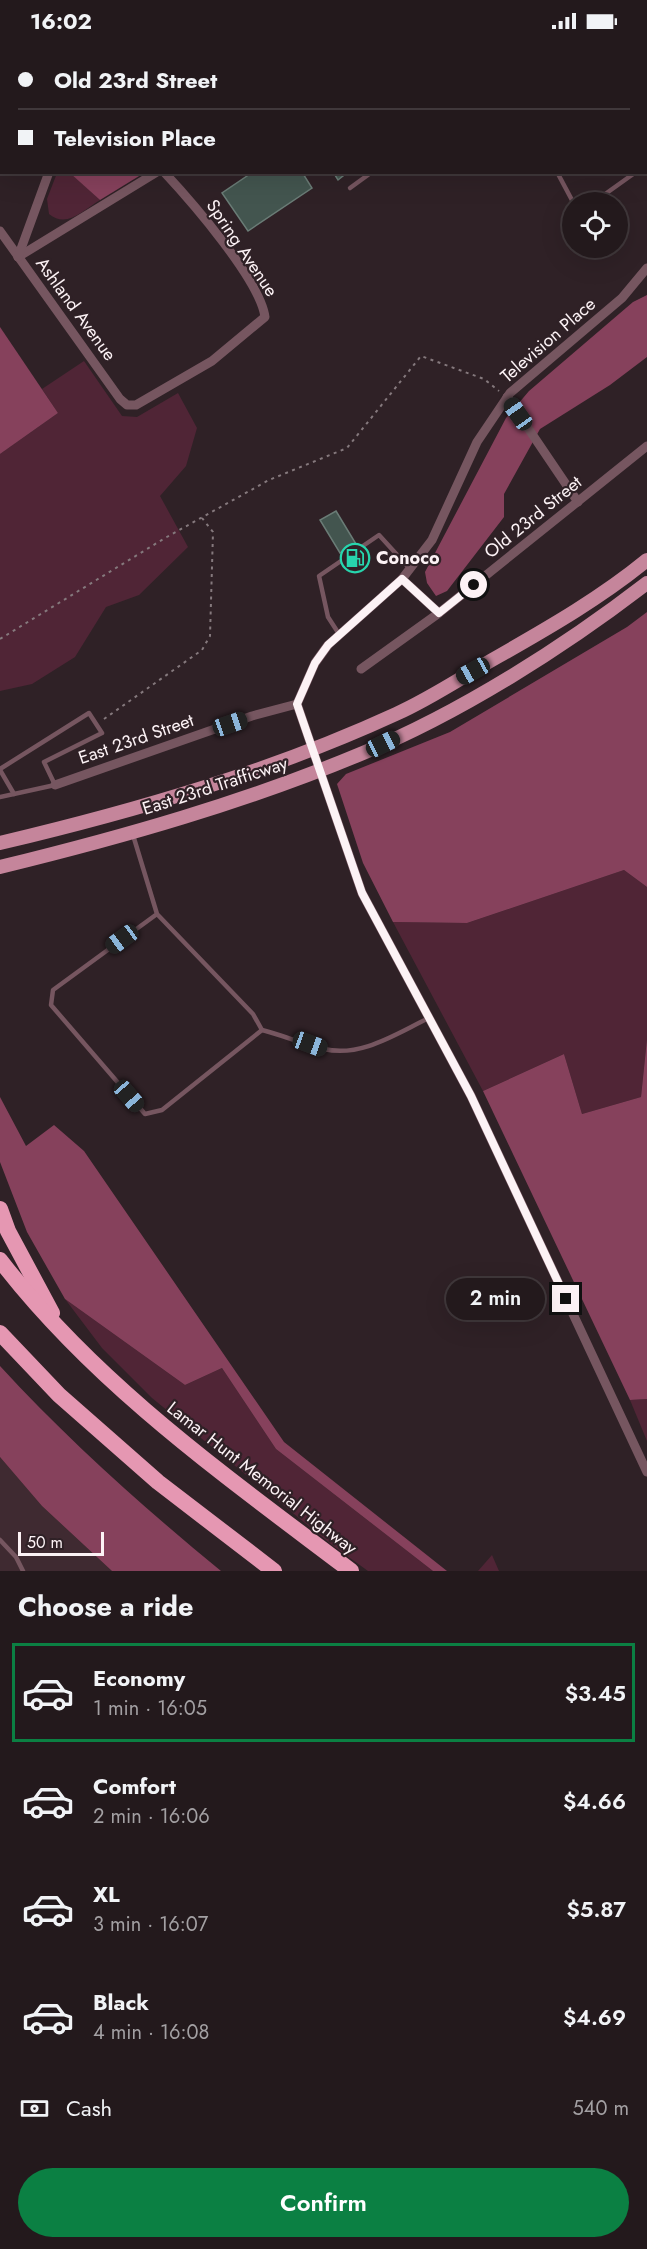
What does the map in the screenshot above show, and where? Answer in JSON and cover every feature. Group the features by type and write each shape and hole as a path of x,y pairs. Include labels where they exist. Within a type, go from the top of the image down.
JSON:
{"highway":[{"path":"0,1209 8,1231 62,1332"},
{"name":"Lamar Hunt Memorial Highway","path":"0,1260 28,1296 62,1332 176,1438 351,1571"},
{"path":"0,1333 59,1395 158,1482 274,1571"}],"main road":[{"name":"East 23rd Trafficway","path":"0,843 82,824 223,781 312,750 399,713 621,582 647,560"},
{"name":"East 23rd Trafficway","path":"0,867 133,833 320,770 365,752 436,718 555,647 609,612 647,583"}],"street":[{"path":"18,257 48,174"},
{"path":"18,257 154,174"},
{"name":"Spring Avenue","path":"127,405 136,405 212,361 265,317 264,309 219,236 166,174"},
{"name":"Ashland Avenue","path":"0,231 127,405"},
{"name":"Television Place","path":"579,502 507,398 622,298 647,268"},
{"path":"507,398 477,442 432,540 402,579 339,634 315,663 297,704 362,893 471,1096 647,1472"},
{"name":"Old 23rd Street","path":"439,613 647,446"},
{"path":"361,669 439,613 402,579"},
{"name":"East 23rd Street","path":"55,784 252,716 297,704"}],"lane":[{"path":"350,188 369,174"},
{"path":"558,174 568,192"},
{"path":"608,192 633,174"},
{"path":"339,634 328,617 319,576 379,535 410,569"},
{"path":"0,797 14,794 55,784 45,762 102,733 89,713 0,769 14,794"},
{"path":"133,833 157,914 253,1014 262,1030 325,1050 355,1050 386,1039 429,1017"},
{"path":"157,914 53,990 51,1005 145,1114 162,1110 262,1030"},
{"path":"0,1540 16,1557 22,1571"}],"path":[{"path":"0,639 202,517 269,480 347,448 421,356 484,379 507,398"},
{"path":"96,724 202,650 210,636 213,532 202,517"}],"shaded area":[{"path":"57,174 72,174 100,200 75,216 62,220 49,214 47,199"},
{"path":"71,174 142,174 100,200"},
{"path":"647,295 647,357 610,385 540,429 504,494 504,517 447,591 436,596 427,583 425,572 506,418 529,391 633,302"},
{"path":"0,327 58,413 0,454"},
{"path":"84,361 122,416 137,417 178,393 197,428 186,466 160,496 188,547 139,595 106,607 75,657 32,684 0,691 0,454 58,413 42,389"},
{"path":"647,612 647,887 624,870 467,923 393,922 363,863 337,784 346,774 450,732 627,627"},
{"path":"624,870 647,887 647,1039 641,1097 582,1114 564,1054 483,1091 393,922 467,923"},
{"path":"647,1039 647,1399 630,1400 483,1091 564,1054 582,1114 641,1097"},
{"path":"0,1097 26,1146 54,1125 84,1151 284,1442 447,1571 433,1571 276,1449 222,1368 185,1385 65,1299 27,1232 0,1162"},
{"path":"65,1299 185,1385 222,1368 276,1449 433,1571 368,1571 332,1545 152,1398 102,1348"},
{"path":"0,1366 107,1472 221,1571 112,1571 42,1506 0,1457"},
{"path":"647,1399 647,1441 630,1400"},
{"path":"0,1457 42,1506 112,1571 0,1571"},
{"path":"492,1555 499,1571 478,1571"}],"building":[{"path":"250,174 303,174 312,188 248,231 222,193"},
{"path":"334,174 346,174 338,180"},
{"path":"336,511 356,544 340,553 320,520"}],"place":[{"name":"Conoco","path":"355,558"}],"route":[{"path":"474,585 439,613 402,579 328,645 315,663 297,704 362,893 471,1096 566,1299"}]}
